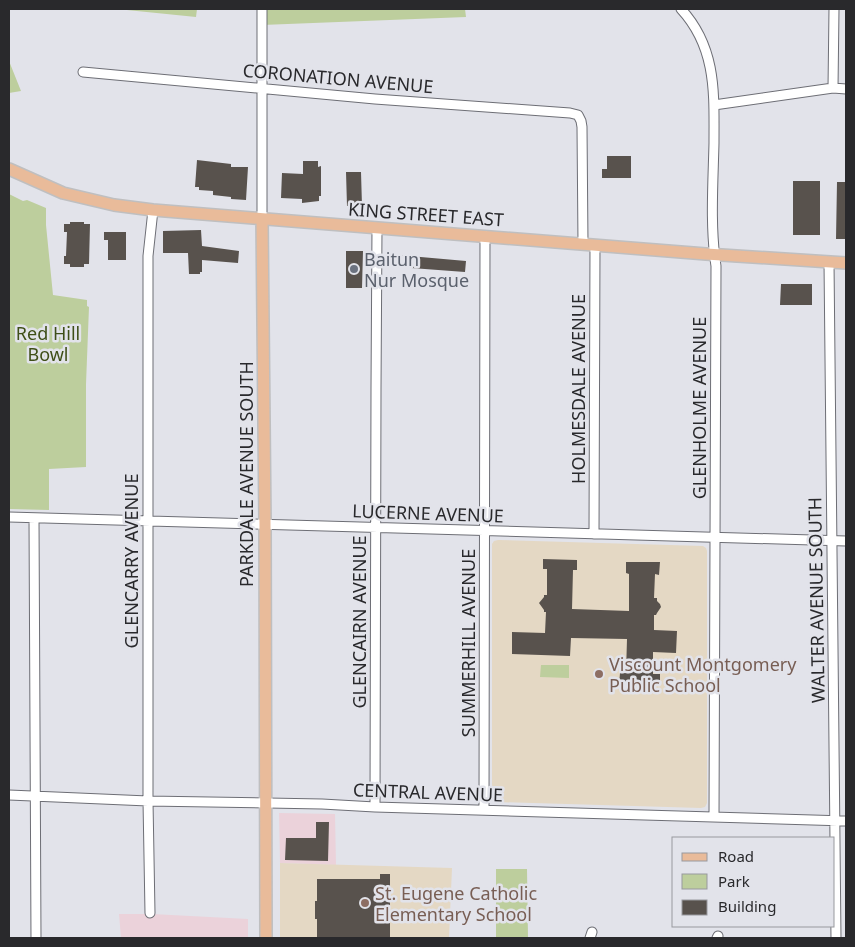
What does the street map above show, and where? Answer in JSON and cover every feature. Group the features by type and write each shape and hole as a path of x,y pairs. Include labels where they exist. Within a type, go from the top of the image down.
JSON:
{"main road":[{"name":"KING STREET EAST","path":"9,169 63,193 114,205 153,210 715,255 846,263"},
{"name":"PARKDALE AVENUE SOUTH","path":"262,219 266,938"}],"street":[{"name":"PARKDALE AVENUE SOUTH","path":"262,9 262,219"},
{"name":"GLENHOLME AVENUE","path":"681,9 693,26 708,57 712,76 714,105 713,243 716,266 714,817"},
{"path":"833,88 834,9"},
{"name":"CORONATION AVENUE","path":"83,72 578,115 582,127 583,244"},
{"path":"714,105 833,88 846,89"},
{"name":"GLENCARRY AVENUE","path":"150,913 148,801 148,256 153,210"},
{"name":"GLENCAIRN AVENUE","path":"375,806 377,228"},
{"name":"SUMMERHILL AVENUE","path":"484,810 486,236"},
{"name":"HOLMESDALE AVENUE","path":"594,534 595,245"},
{"name":"WALTER AVENUE SOUTH","path":"830,262 834,837"},
{"name":"LUCERNE AVENUE","path":"9,517 846,541"},
{"path":"34,518 36,938"},
{"name":"CENTRAL AVENUE","path":"9,795 148,801 322,804 846,821"},
{"name":"WALTER AVENUE SOUTH","path":"835,880 836,938"}],"shaded area":[{"name":"Viscount Montgomery Public School","path":"498,540 703,546 706,548 707,803 705,807 494,801 492,796 492,544"},
{"path":"279,813 335,814 336,865 280,863"},
{"name":"St. Eugene Catholic Elementary School","path":"280,863 452,868 449,938 280,938"},
{"path":"119,914 248,919 248,938 121,938"}],"green space":[{"path":"117,9 197,9 196,17"},
{"path":"261,9 465,9 466,17 262,25"},
{"path":"9,61 21,91 9,93"},
{"name":"Red Hill Bowl","path":"9,194 23,201 27,200 46,208 53,295 87,300 87,306 89,307 86,384 86,467 49,469 49,510 9,509"},
{"path":"541,665 569,665 569,678 540,677"},
{"path":"496,869 527,869 528,938 496,938"}],"building":[{"path":"607,156 631,156 631,178 602,178 602,169 607,169"},
{"path":"197,160 231,164 231,167 248,167 246,200 213,195 213,191 199,190 199,187 195,187"},
{"path":"303,161 318,161 318,167 321,166 321,196 319,196 319,201 302,203 302,199 281,198 282,173 303,174"},
{"path":"346,172 361,172 362,206 347,206"},
{"path":"793,181 820,181 820,235 793,235"},
{"path":"837,182 846,182 846,239 836,239"},
{"path":"70,222 90,224 89,264 84,264 84,267 70,267 70,264 64,264 67,232 64,232 64,224 70,224"},
{"path":"201,230 202,246 239,251 238,263 202,260 202,272 200,274 189,274 188,253 163,253 163,231"},
{"path":"104,232 126,232 126,260 108,260 108,240 104,240"},
{"name":"Baitun Nur Mosque","path":"346,251 363,251 362,288 346,288"},
{"path":"398,255 466,261 465,272 398,267"},
{"path":"781,284 812,284 812,305 780,305"},
{"path":"543,559 577,560 577,570 573,570 572,609 629,611 629,574 626,573 626,562 660,562 659,575 655,574 654,598 657,598 661,607 656,615 654,615 654,630 677,631 676,653 653,652 653,674 660,674 660,686 619,685 620,673 626,673 627,639 571,638 570,656 512,654 512,632 545,633 546,612 544,612 539,603 544,595 547,595 547,569 543,569"},
{"path":"316,822 329,822 328,861 285,860 286,838 316,838"},
{"path":"380,874 390,874 390,938 317,938 315,901 317,901 317,879 380,879"}],"place":[{"name":"Baitun Nur Mosque","path":"354,269"},
{"name":"Viscount Montgomery Public School","path":"599,674"},
{"name":"St. Eugene Catholic Elementary School","path":"365,903"}]}
